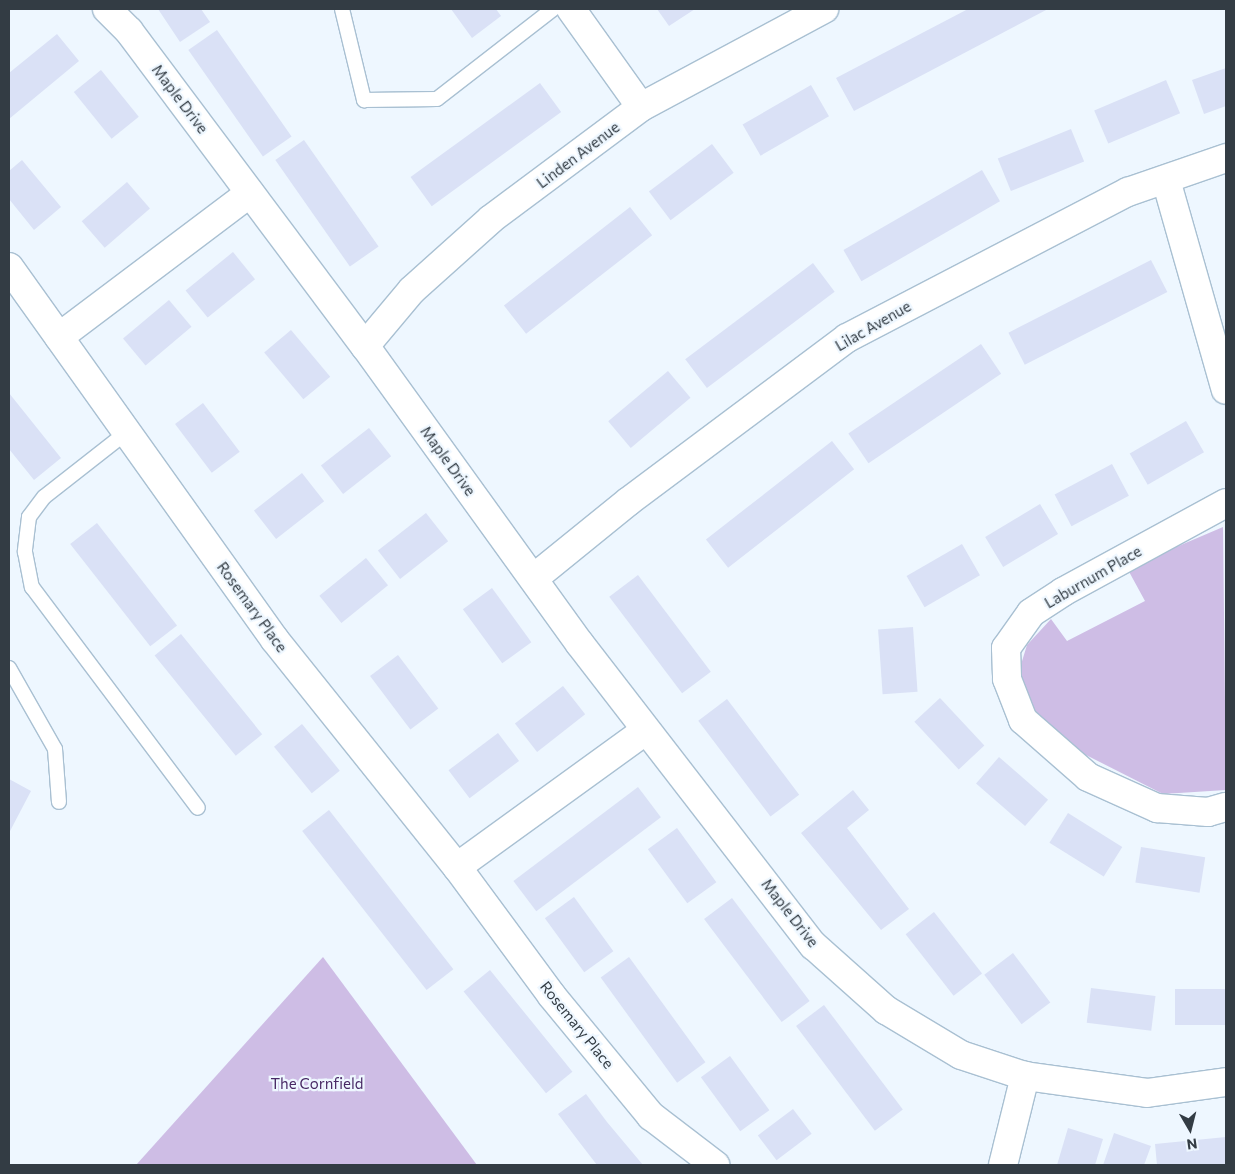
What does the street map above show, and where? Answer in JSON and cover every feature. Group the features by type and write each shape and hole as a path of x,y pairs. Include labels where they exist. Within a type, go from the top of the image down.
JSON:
{"street":[{"name":"Maple Drive","path":"107,9 129,31 366,346 646,730 813,945 886,1010 961,1055 1025,1076 1147,1093 1226,1082"},
{"path":"571,9 642,107"},
{"name":"Linden Avenue","path":"366,346 412,290 491,219 642,107 824,9"},
{"name":"Lilac Avenue","path":"534,578 629,501 847,338 1128,192 1226,158"},
{"path":"1166,180 1226,390"},
{"path":"59,337 250,193"},
{"name":"Rosemary Place","path":"9,267 275,640 457,868 552,996 651,1116 714,1165"},
{"name":"Laburnum Place","path":"1226,503 1062,592 1030,613 1006,648 1007,679 1023,720 1088,777 1157,808 1208,812 1226,807"},
{"path":"457,868 646,730"},
{"path":"1003,1165 1025,1076"}],"lane":[{"path":"342,9 364,100 437,99 553,9"},
{"path":"127,432 44,497 29,517 25,552 32,587 198,808"},
{"path":"9,668 55,749 58,802"}],"green space":[{"path":"1223,527 1226,790 1163,794 1084,754 1032,709 1019,671 1027,645 1051,619 1067,641 1145,601 1127,568"},
{"name":"The Cornfield","path":"323,957 477,1165 136,1165"}],"building":[{"path":"158,9 201,9 210,22 180,42"},
{"path":"451,9 496,9 501,16 472,38"},
{"path":"657,9 695,9 669,26"},
{"path":"968,9 1048,9 854,111 836,78"},
{"path":"217,30 292,136 263,157 188,50"},
{"path":"57,34 79,61 9,119 9,73"},
{"path":"1226,68 1226,106 1204,114 1192,80"},
{"path":"101,70 139,117 112,139 74,92"},
{"path":"1166,80 1180,113 1108,144 1094,110"},
{"path":"540,83 561,112 432,206 411,177"},
{"path":"811,85 829,116 761,156 743,124"},
{"path":"1071,129 1084,161 1011,191 998,159"},
{"path":"304,140 379,246 350,267 275,160"},
{"path":"712,144 734,173 671,220 649,192"},
{"path":"22,160 61,207 34,230 9,199 9,171"},
{"path":"982,170 1000,201 861,281 843,250"},
{"path":"127,182 150,208 105,248 82,221"},
{"path":"630,207 652,235 526,334 504,306"},
{"path":"233,252 255,279 208,318 186,290"},
{"path":"1151,260 1167,292 1025,365 1008,333"},
{"path":"813,263 835,292 707,388 685,359"},
{"path":"169,300 191,327 146,365 123,339"},
{"path":"291,330 330,377 303,399 264,352"},
{"path":"981,344 1001,374 868,463 848,433"},
{"path":"668,371 690,398 631,448 608,421"},
{"path":"9,393 61,458 34,480 9,449"},
{"path":"203,403 240,452 212,473 175,424"},
{"path":"1186,421 1204,452 1148,485 1130,454"},
{"path":"369,428 391,456 343,494 321,466"},
{"path":"832,441 854,469 728,568 706,540"},
{"path":"1112,464 1129,496 1072,526 1055,495"},
{"path":"302,473 324,501 276,539 254,511"},
{"path":"1040,504 1058,534 1003,567 985,537"},
{"path":"426,513 448,541 400,579 378,551"},
{"path":"97,523 177,625 150,646 70,544"},
{"path":"962,544 980,575 925,607 907,576"},
{"path":"366,558 388,585 341,623 319,596"},
{"path":"638,575 711,672 682,693 609,597"},
{"path":"492,588 531,642 502,663 463,609"},
{"path":"913,627 918,692 883,694 878,629"},
{"path":"181,634 262,734 236,756 155,655"},
{"path":"398,655 438,709 410,730 370,676"},
{"path":"563,686 585,714 537,752 515,724"},
{"path":"940,698 984,746 959,769 914,722"},
{"path":"727,699 799,795 770,817 698,721"},
{"path":"302,724 340,771 312,793 274,747"},
{"path":"498,733 519,761 470,798 448,770"},
{"path":"999,757 1048,800 1025,826 976,783"},
{"path":"9,779 31,791 9,833"},
{"path":"638,787 661,817 536,911 513,881"},
{"path":"853,790 869,810 847,828 909,909 881,930 801,833"},
{"path":"329,810 453,969 427,990 302,831"},
{"path":"1068,813 1122,847 1104,877 1049,843"},
{"path":"677,828 716,882 687,903 648,849"},
{"path":"1141,847 1205,857 1200,893 1135,883"},
{"path":"574,897 613,951 584,972 545,918"},
{"path":"732,898 810,1001 782,1022 704,919"},
{"path":"934,912 982,973 954,996 906,934"},
{"path":"1013,953 1050,1003 1022,1024 984,975"},
{"path":"629,957 705,1062 677,1083 601,978"},
{"path":"490,970 572,1072 546,1093 464,991"},
{"path":"1091,988 1156,996 1151,1031 1087,1023"},
{"path":"1175,989 1226,989 1226,1025 1175,1025"},
{"path":"824,1005 903,1110 875,1131 796,1026"},
{"path":"730,1056 769,1110 740,1131 701,1077"},
{"path":"586,1094 643,1165 597,1165 558,1114"},
{"path":"793,1109 812,1134 777,1160 758,1135"},
{"path":"1068,1128 1103,1139 1095,1165 1057,1165"},
{"path":"1114,1133 1151,1146 1144,1165 1103,1165"},
{"path":"1226,1137 1226,1165 1157,1165 1155,1144"}]}
